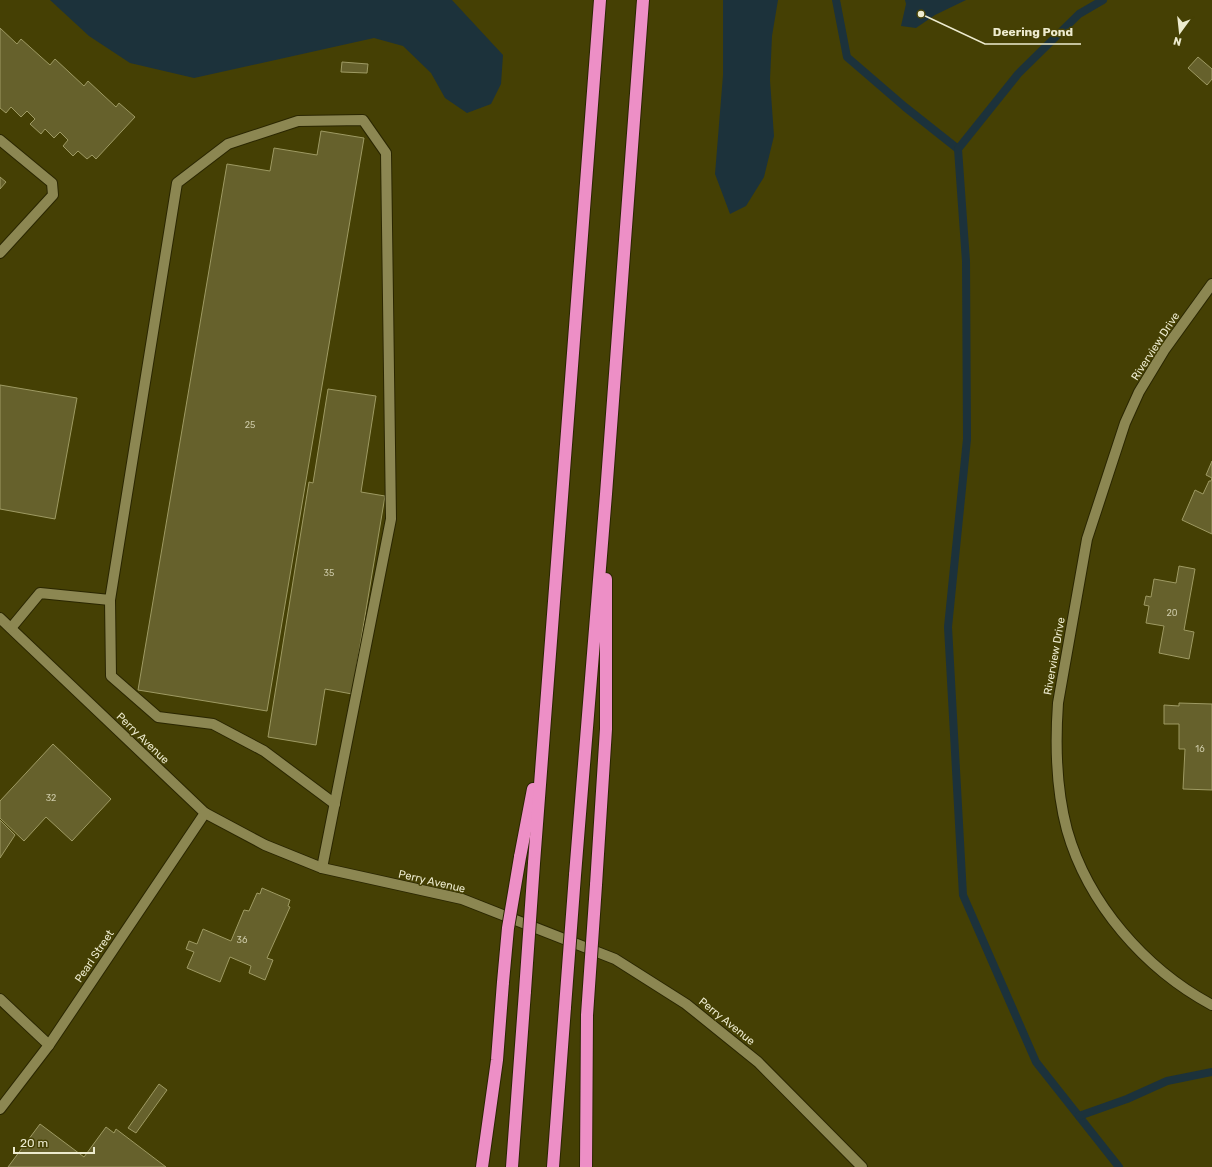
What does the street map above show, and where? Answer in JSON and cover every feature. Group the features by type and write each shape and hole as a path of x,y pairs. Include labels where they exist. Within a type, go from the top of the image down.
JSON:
{"highway":[{"path":"512,1167 543,739 600,0"},
{"path":"553,1167 643,0"},
{"path":"586,1167 587,1016 606,729 606,494"},
{"path":"482,1167 497,1060 508,928 543,739"}],"street":[{"path":"322,868 335,804 391,519 386,153 363,120 298,121 228,144 177,183 110,600 111,676 158,717 213,724 264,751 335,804"},
{"path":"0,140 52,183 53,196 0,253"},
{"name":"Riverview Drive","path":"1212,284 1165,349 1140,392 1125,423 1087,539 1058,703 1056,725 1059,784 1067,829 1077,858 1096,894 1125,937 1139,951 1179,985 1212,1005"},
{"path":"11,628 40,593 110,600"},
{"name":"Perry Avenue","path":"0,618 205,813 265,845 322,868 462,899 615,959 686,1004 758,1062 862,1167"},
{"name":"Pearl Street","path":"0,1109 49,1045 205,813"},
{"path":"0,999 49,1045"}],"water":[{"path":"50,0 452,0 503,55 501,84 491,104 467,113 445,98 431,73 403,46 374,38 194,78 130,63 89,36"},
{"path":"723,0 778,0 772,36 770,80 774,136 764,177 746,206 730,214 715,174 723,75"},
{"path":"905,0 966,0 935,15 916,28 901,26 906,4"}],"building":[{"path":"0,28 17,44 21,39 50,65 55,59 84,86 88,81 116,107 119,103 135,117 96,159 92,155 87,159 78,151 73,156 63,146 68,140 60,132 54,138 45,129 41,134 30,124 35,119 27,111 21,117 11,107 6,113 0,108"},
{"path":"1198,57 1212,69 1212,79 1207,85 1188,68"},
{"path":"342,62 368,64 367,73 341,72"},
{"path":"321,131 364,138 267,711 138,690 227,164 270,171 274,148 317,155"},
{"path":"0,177 6,182 0,189"},
{"path":"0,385 77,398 55,519 0,509"},
{"path":"328,389 376,396 361,492 385,496 352,694 325,689 316,745 268,737 309,482 313,483"},
{"path":"1212,461 1212,478 1206,475"},
{"path":"1212,478 1212,534 1182,520 1195,490 1203,494"},
{"path":"1179,566 1195,569 1184,630 1194,632 1189,659 1159,653 1164,626 1146,623 1149,606 1144,605 1146,596 1151,597 1154,579 1176,583"},
{"path":"1179,703 1212,704 1212,790 1183,789 1185,749 1179,749 1179,724 1164,724 1164,705 1179,706"},
{"path":"53,744 111,799 72,841 46,817 24,841 0,818 0,801"},
{"path":"0,820 15,835 0,858"},
{"path":"262,888 290,900 288,906 290,907 267,958 273,960 265,980 249,973 251,966 230,957 220,982 187,968 194,952 186,949 189,941 197,944 203,929 231,941 244,910 249,911 257,893 260,894"},
{"path":"159,1084 167,1090 136,1133 128,1128"},
{"path":"40,1124 84,1157 106,1127 114,1133 116,1129 166,1167 8,1167"}],"waterway":[{"path":"836,0 847,57 905,107 958,149"},
{"path":"1103,0 1079,14 1018,74 958,149 966,261 967,439 948,627 963,895 1036,1062 1119,1167"},
{"path":"1079,1116 1127,1099 1167,1081 1212,1072"}],"place":[{"name":"Deering Pond","path":"921,14"}]}
